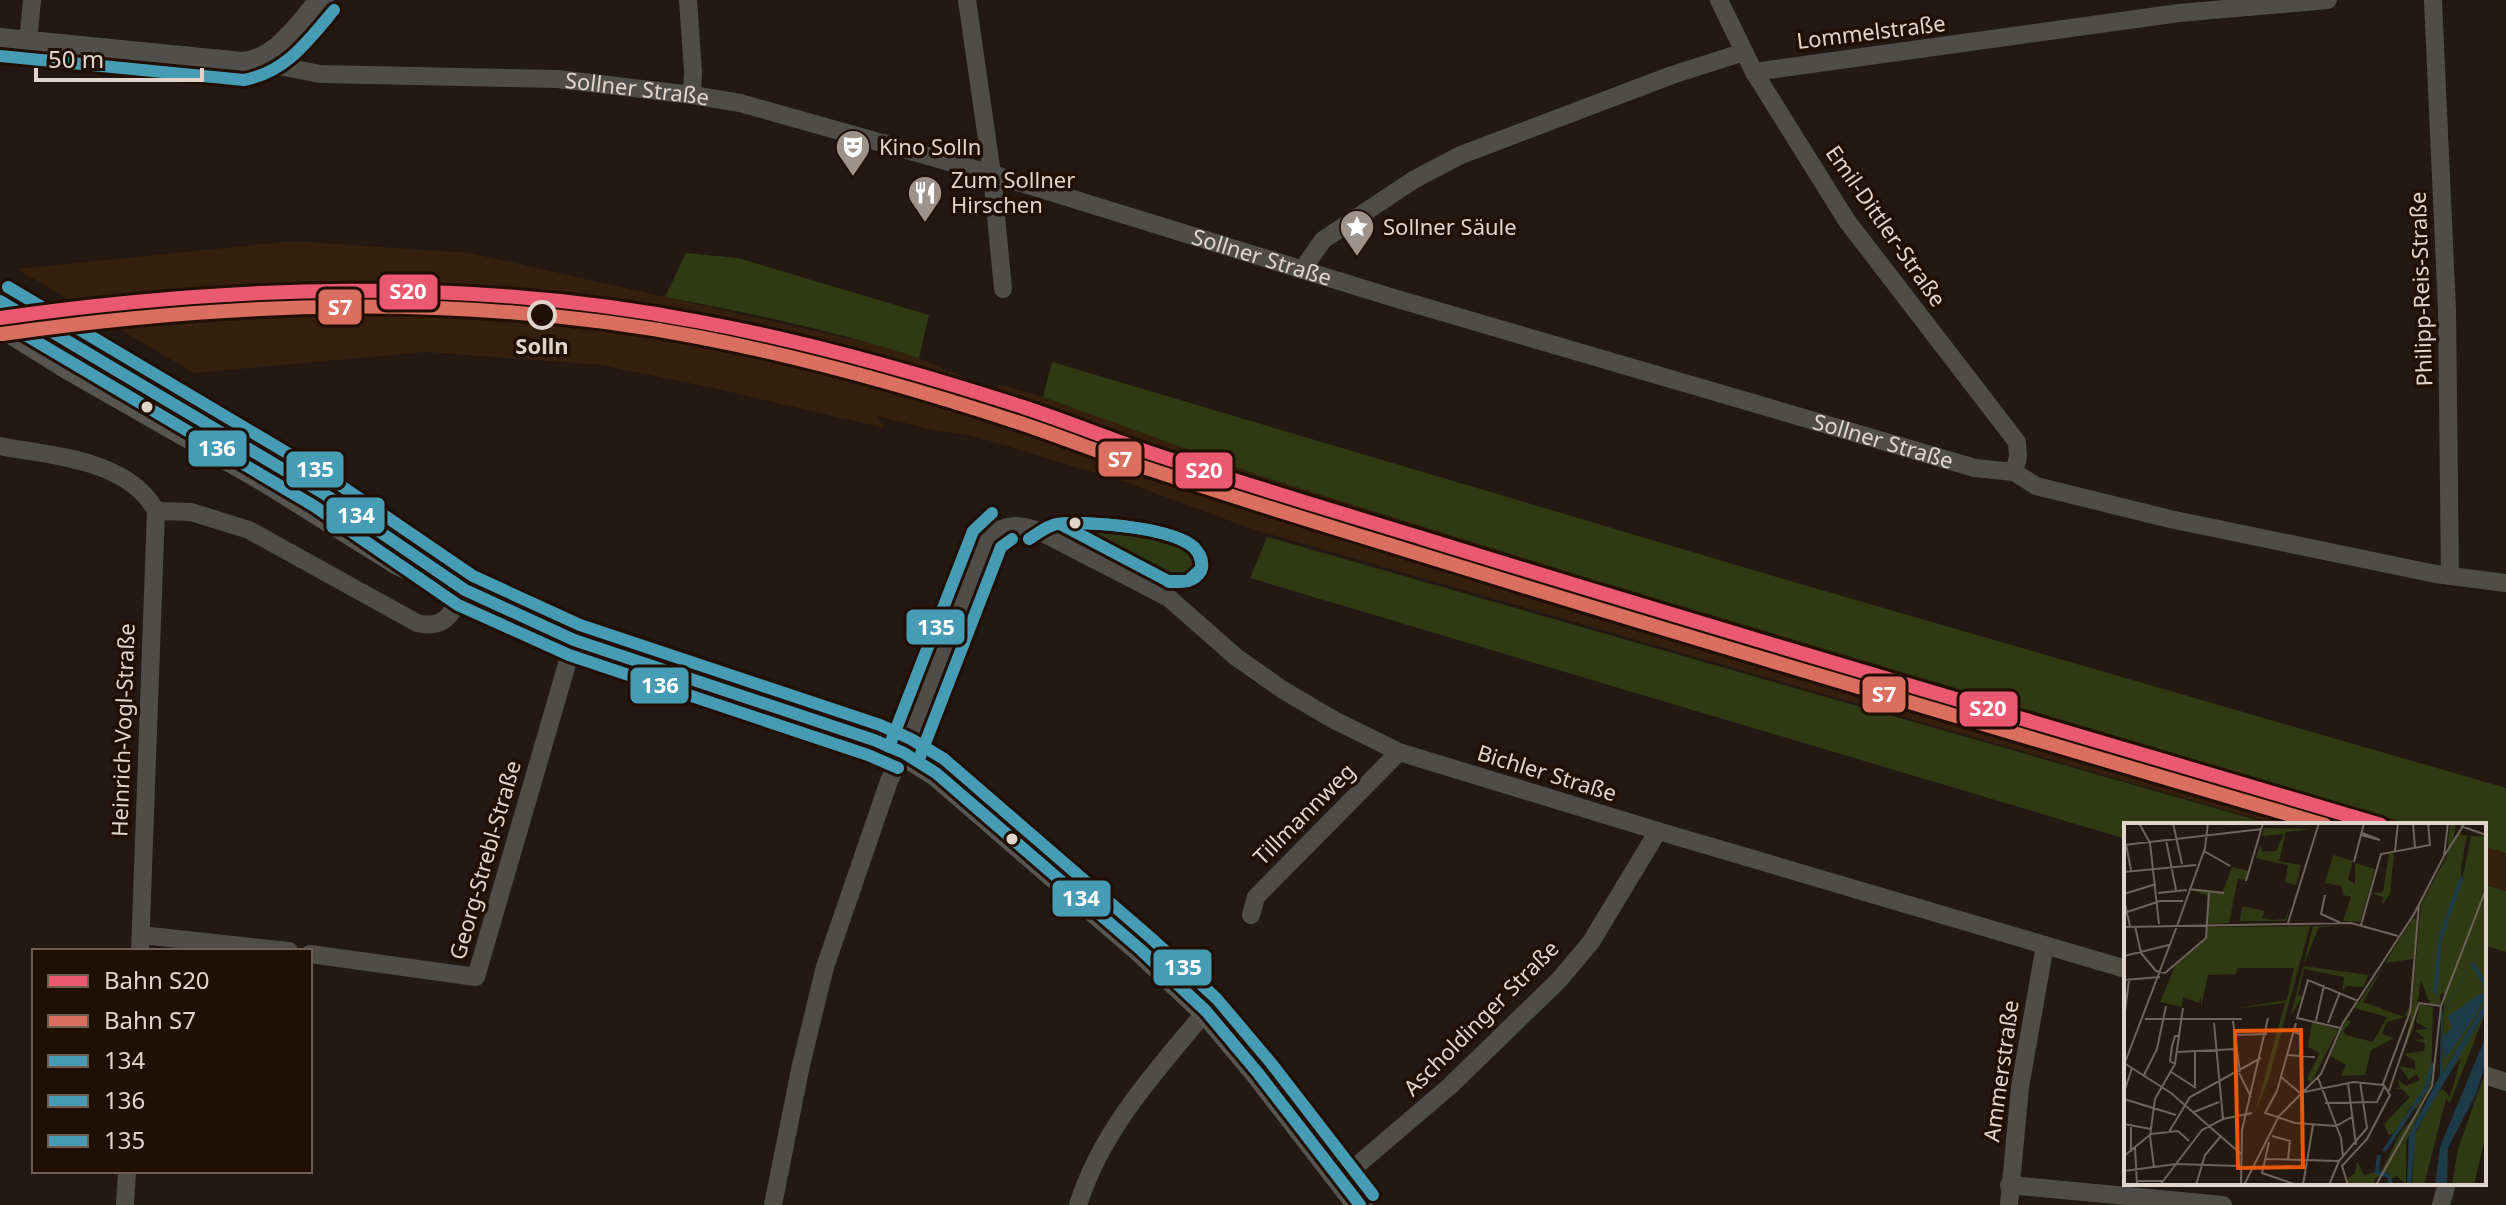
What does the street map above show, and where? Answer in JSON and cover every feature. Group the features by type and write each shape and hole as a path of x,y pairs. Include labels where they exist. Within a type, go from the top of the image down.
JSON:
{"main road":[{"path":"0,301 323,493 465,590"},
{"path":"0,324 265,479 398,562 574,640 862,736 904,753 945,781 1141,950 1206,1011 1360,1205"}],"street":[{"path":"28,42 32,0"},
{"path":"259,62 279,49 322,0"},
{"path":"688,0 692,95"},
{"path":"967,0 992,174 1003,289"},
{"name":"Emil-Dittler-Straße","path":"1719,0 1754,72 1847,221 2017,442 2018,457 2014,472"},
{"name":"Lommelstraße","path":"1754,72 2178,7 2328,0"},
{"name":"Philipp-Reis-Straße","path":"2433,0 2447,310 2450,576"},
{"name":"Sollner Straße","path":"0,40 242,64 259,62 320,74 558,79 740,103 992,174 1302,270 1965,465 2014,472 2036,486 2170,519 2450,576 2506,583"},
{"path":"1302,270 1323,240 1415,179 1461,155 1658,80 1744,52"},
{"path":"0,446 103,469 142,493 156,511 200,514 249,530 417,623 438,625 451,614 465,590"},
{"name":"Heinrich-Vogl-Straße","path":"140,943 156,511"},
{"name":"Bichler Straße","path":"904,753 988,537 1002,526 1021,525 1039,531 1169,598 1236,657 1283,690 1334,720 1399,752 2124,968"},
{"name":"Georg-Strebl-Straße","path":"312,954 476,977 574,640"},
{"name":"Tillmannweg","path":"1251,915 1256,897 1399,752"},
{"path":"773,1205 801,1065 825,967 889,781 904,753"},
{"name":"Ascholdinger Straße","path":"1341,1179 1450,1086 1559,980 1591,942 1658,831"},
{"path":"140,943 252,949"},
{"name":"Ammerstraße","path":"2009,1205 2020,1087 2045,945"},
{"path":"1078,1205 1088,1173 1101,1149 1148,1079 1206,1011"},
{"path":"2486,1076 2506,1082"},
{"path":"125,1205 127,1173"},
{"path":"2009,1185 2223,1205"},
{"path":"2441,1205 2446,1185"}],"shaded area":[{"path":"293,241 470,253 882,346 982,385 998,389 999,384 1043,397 1264,477 1591,579 2406,823 2271,823 1252,529 1125,482 970,435 937,431 877,416 884,428 601,365 427,352 194,373 17,269"},
{"path":"2486,847 2506,853 2506,891 2486,885"}],"green space":[{"path":"686,253 738,258 929,315 919,358 793,323 665,297"},
{"path":"1052,362 1797,583 2506,788 2506,853 2486,847 2486,823 2406,823 1591,579 1264,477 1043,397"},
{"path":"1060,519 1134,525 1187,537 1204,544 1208,560 1203,575 1189,582 1169,575 1058,523"},
{"path":"1267,537 2267,823 2124,823 2124,838 1250,578"},
{"path":"2486,886 2506,891 2506,952 2486,946"}],"rail line":[{"name":"S20","path":"0,318 175,298 263,293 439,292 614,308 742,330 944,382 1280,495 2374,823"},
{"name":"S7","path":"2,334 176,314 263,309 437,308 524,313 611,323 739,345 862,375 943,399 1326,525 1740,652 2318,823"}],"transit line":[{"name":"136","path":"0,56 244,80 284,63 334,10"},
{"name":"135","path":"8,287 331,479 473,576 580,625 880,725 944,759 1217,999 1373,1195"},
{"name":"134","path":"0,301 323,493 465,590 574,640 874,740 904,753 936,773 1141,950 1206,1011 1360,1205"},
{"name":"136","path":"0,320 314,506 458,605 569,655 868,755 898,768"},
{"name":"135","path":"889,747 973,531 992,513"},
{"name":"136","path":"1029,539 1049,526 1070,523 1128,527 1168,535 1194,547 1201,564 1201,571 1195,578 1169,582"},
{"name":"135","path":"1079,523 1131,527 1173,536 1189,544 1200,555 1202,568 1188,581 1168,581 1060,524 1079,523"},
{"name":"136","path":"919,759 1001,547 1012,539"}],"place":[{"name":"Kino Solln","path":"853,178"},
{"name":"Zum Sollner Hirschen","path":"925,224"},
{"name":"Sollner Säule","path":"1357,258"},
{"name":"Solln","path":"542,315"}]}
